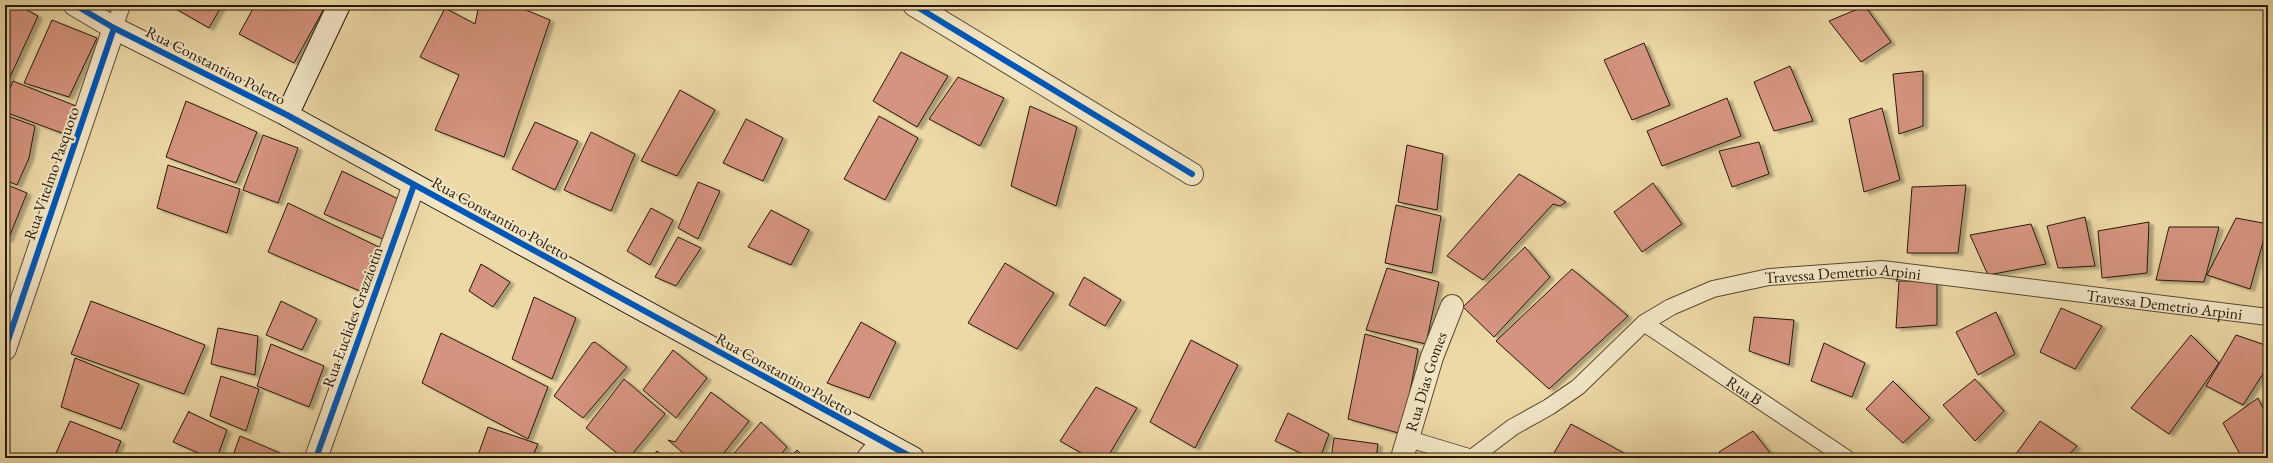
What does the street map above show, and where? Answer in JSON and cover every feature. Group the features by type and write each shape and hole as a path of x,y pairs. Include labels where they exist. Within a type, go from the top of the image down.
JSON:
{"street":[{"name":"Rua Constantino Poletto","path":"75,5 114,28 287,115 913,458"},
{"path":"287,115 339,5"},
{"path":"914,5 1192,174"},
{"name":"Rua Vitelmo Pasquoto","path":"5,349 114,28"},
{"name":"Rua Euclides Grazziotin","path":"316,458 414,185"},
{"name":"Rua Dias Gomes","path":"1405,449 1432,357 1452,306"},
{"path":"868,458 882,442"}],"lane":[{"path":"114,28 122,5"},
{"name":"Travessa Demetrio Arpini","path":"1472,458 1513,427 1549,407 1578,386 1644,323 1671,307 1713,289 1769,277 1882,269 2268,317"},
{"name":"Rua B","path":"1644,323 1846,458"},
{"path":"1405,449 1472,458"}],"building":[{"path":"5,5 18,5 38,16 5,88"},
{"path":"169,5 222,5 209,28"},
{"path":"255,5 326,5 294,63 239,34"},
{"path":"479,5 514,5 550,20 504,157 435,130 459,75 420,57 445,8 475,24"},
{"path":"1865,6 1891,42 1861,62 1829,21"},
{"path":"52,20 97,38 69,97 24,83"},
{"path":"1644,43 1670,105 1632,120 1604,60"},
{"path":"901,52 948,76 917,127 873,101"},
{"path":"1790,66 1813,121 1774,131 1754,82"},
{"path":"1923,71 1923,126 1899,134 1893,74"},
{"path":"958,77 1004,98 980,146 929,119"},
{"path":"13,81 76,106 67,135 5,112 5,100"},
{"path":"680,90 715,110 677,176 641,161"},
{"path":"1727,98 1741,136 1662,166 1647,131"},
{"path":"186,101 257,132 236,183 166,157"},
{"path":"1030,106 1077,127 1056,206 1011,186"},
{"path":"1882,108 1900,180 1864,192 1849,119"},
{"path":"5,115 35,126 29,158 17,185 5,180"},
{"path":"879,116 918,138 885,200 844,179"},
{"path":"746,119 783,138 763,181 723,163"},
{"path":"535,122 578,141 555,190 512,169"},
{"path":"591,132 635,154 611,211 564,190"},
{"path":"263,135 298,148 278,203 243,190"},
{"path":"1759,142 1769,174 1732,187 1719,151"},
{"path":"1407,145 1443,154 1437,210 1398,202"},
{"path":"168,165 240,189 227,233 157,208"},
{"path":"342,171 398,199 383,239 324,214"},
{"path":"1519,174 1566,202 1560,206 1553,204 1483,280 1447,256"},
{"path":"698,182 720,191 698,239 678,228"},
{"path":"1653,183 1682,224 1642,252 1614,212"},
{"path":"5,184 27,193 8,240 5,239"},
{"path":"1966,185 1958,253 1907,253 1912,187"},
{"path":"288,203 383,249 367,294 268,252"},
{"path":"1396,205 1441,216 1432,273 1385,263"},
{"path":"651,208 673,220 650,265 627,251"},
{"path":"771,210 809,230 791,265 748,247"},
{"path":"2085,217 2095,266 2058,268 2047,226"},
{"path":"2236,218 2268,224 2250,289 2207,275"},
{"path":"2149,222 2147,273 2102,278 2098,231"},
{"path":"2031,224 2046,264 1988,275 1970,235"},
{"path":"2169,227 2219,227 2204,282 2156,280"},
{"path":"678,237 701,248 676,286 655,277"},
{"path":"1525,247 1550,277 1494,337 1463,307"},
{"path":"1005,263 1054,293 1017,349 968,323"},
{"path":"481,264 510,282 493,307 469,291"},
{"path":"1387,268 1439,282 1426,344 1366,330"},
{"path":"1572,269 1628,316 1549,389 1496,341"},
{"path":"1084,277 1121,300 1105,326 1069,305"},
{"path":"1899,281 1937,281 1937,325 1896,328"},
{"path":"534,297 576,318 552,379 512,359"},
{"path":"91,301 205,345 184,394 71,354"},
{"path":"281,301 317,319 302,350 266,335"},
{"path":"2061,308 2102,326 2075,369 2040,352"},
{"path":"1996,312 2015,354 1978,375 1956,332"},
{"path":"1754,317 1794,320 1789,365 1749,351"},
{"path":"861,322 896,342 869,398 827,383"},
{"path":"218,328 258,336 255,375 211,364"},
{"path":"441,333 548,387 528,439 422,383"},
{"path":"1365,334 1418,349 1402,434 1348,419"},
{"path":"2191,335 2219,363 2169,434 2131,408"},
{"path":"2236,335 2268,346 2268,366 2243,405 2206,386"},
{"path":"1191,340 1238,365 1195,448 1150,422"},
{"path":"595,342 627,367 583,418 554,396 592,343"},
{"path":"1824,343 1865,363 1852,397 1811,381"},
{"path":"271,344 324,366 309,407 257,386"},
{"path":"673,350 707,378 676,418 643,390"},
{"path":"75,358 139,384 121,429 61,407"},
{"path":"221,376 259,389 246,431 210,416"},
{"path":"624,379 665,414 629,458 623,458 586,428"},
{"path":"1975,379 2004,411 1975,441 1943,405"},
{"path":"1893,381 1930,418 1903,443 1866,409"},
{"path":"1096,387 1137,408 1107,458 1090,458 1060,441"},
{"path":"711,392 749,421 720,458 689,458 668,440 675,442"},
{"path":"2258,398 2268,418 2268,449 2255,458 2242,458 2223,423"},
{"path":"189,411 227,430 217,458 210,458 173,442"},
{"path":"1288,413 1329,434 1320,458 1311,458 1275,441"},
{"path":"70,421 121,441 114,458 54,458"},
{"path":"2040,421 2077,446 2066,458 2013,458"},
{"path":"761,422 787,447 778,458 730,458"},
{"path":"1571,424 1633,458 1551,458"},
{"path":"488,427 538,444 532,458 477,458"},
{"path":"1753,431 1774,458 1723,458 1719,452"},
{"path":"240,436 292,458 232,458"},
{"path":"1334,438 1378,444 1376,458 1331,458"},
{"path":"797,450 805,458 790,458"},
{"path":"657,451 665,458 650,458"}],"cycle path":[{"path":"75,5 114,28 287,115 913,458"},
{"path":"914,5 1192,174"},
{"path":"5,349 114,28"},
{"path":"316,458 414,185"}]}
